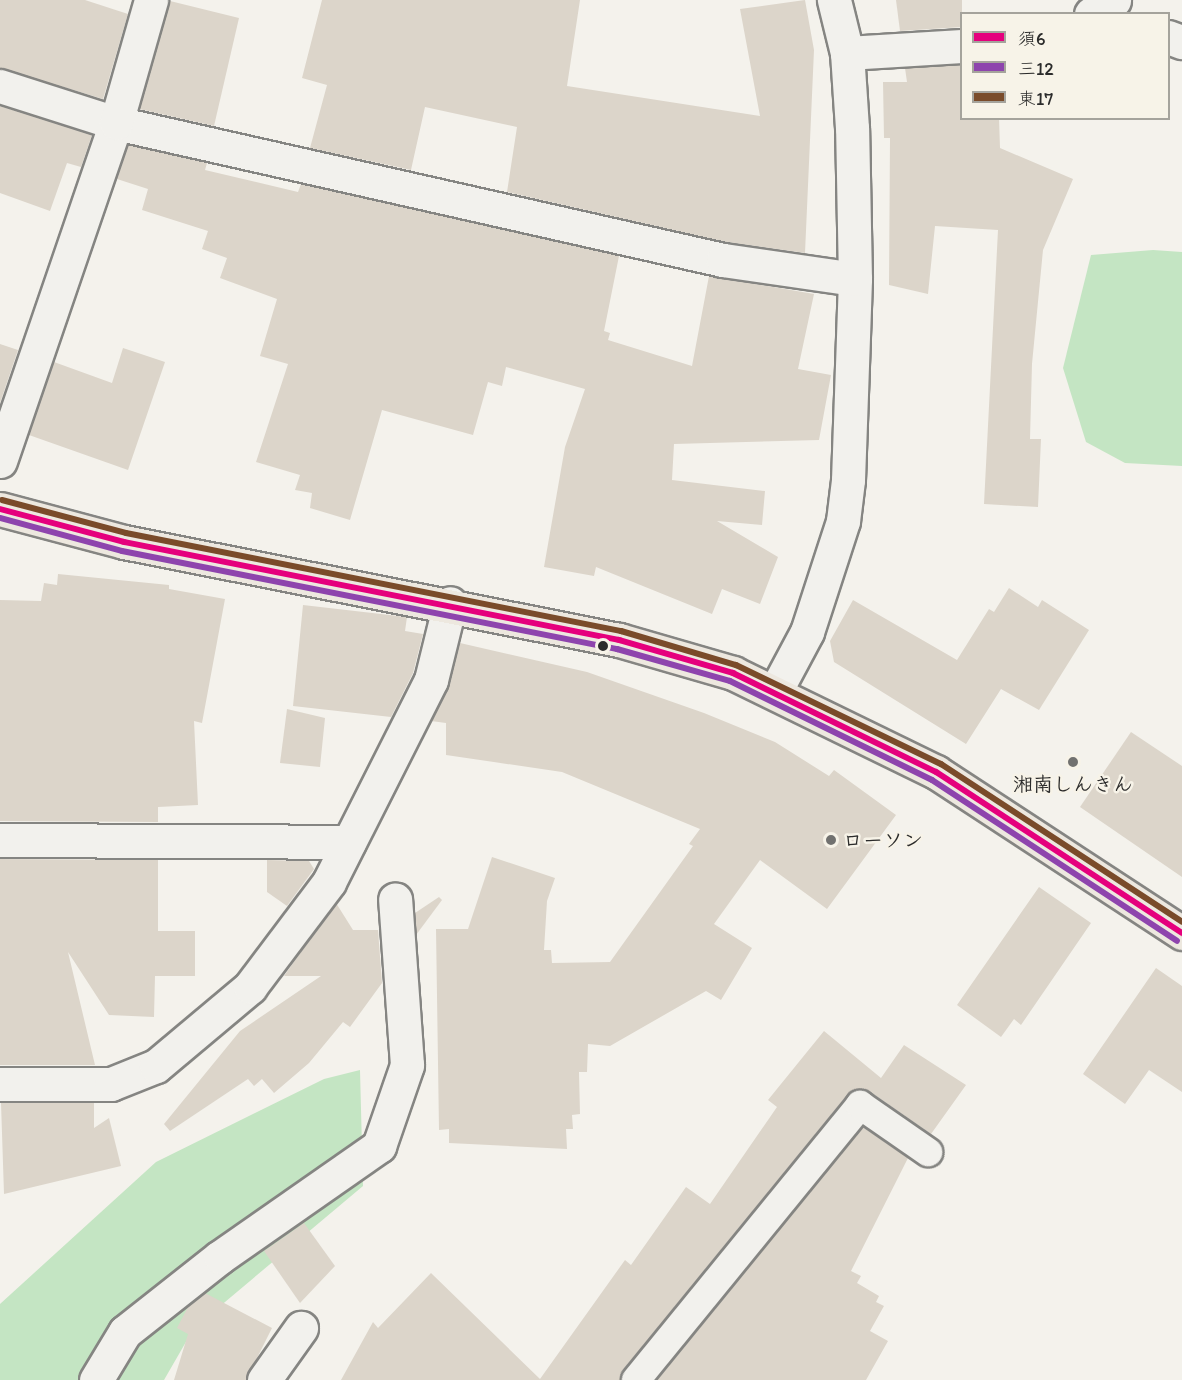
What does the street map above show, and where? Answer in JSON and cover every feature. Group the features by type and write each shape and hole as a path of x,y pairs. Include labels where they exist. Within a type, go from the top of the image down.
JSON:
{"main road":[{"path":"0,509 124,542 450,603 619,640 776,690 936,772 1182,933"}],"street":[{"path":"0,461 116,123 151,0"},
{"path":"776,690 807,632 843,521 855,279 847,54 834,0"},
{"path":"847,54 960,46"},
{"path":"0,86 116,123 723,260 855,279"},
{"path":"0,1084 111,1084 156,1066 250,987 329,882 431,680 450,603"},
{"path":"0,840 349,842"},
{"path":"96,1380 125,1332 220,1257 379,1146 407,1065 395,899"},
{"path":"264,1380 301,1328"}],"lane":[{"path":"636,1380 860,1105 928,1152"}],"green space":[{"path":"1153,250 1182,252 1182,466 1125,463 1086,442 1063,368 1091,255"},
{"path":"360,1070 363,1186 194,1328 164,1380 0,1380 0,1304 156,1162 324,1079"}],"building":[{"path":"0,0 85,0 128,14 103,99 0,68"},
{"path":"322,0 580,0 567,86 760,116 740,9 805,0 814,50 805,253 726,242 507,192 517,127 425,107 411,170 310,148 327,85 302,78"},
{"path":"896,0 962,0 960,27 900,31"},
{"path":"170,1 239,18 214,126 139,109"},
{"path":"960,65 960,120 999,120 1000,148 1073,179 1043,250 1032,364 1030,439 1041,439 1038,507 984,504 998,230 935,226 928,294 889,285 890,138 884,138 883,82 907,82 905,68"},
{"path":"0,106 92,135 81,167 67,163 50,211 0,193"},
{"path":"128,145 207,163 205,170 298,192 301,184 619,256 604,331 610,333 608,340 692,366 709,276 814,294 798,369 831,375 819,440 674,444 672,480 765,491 762,525 717,521 778,557 760,604 722,589 712,614 596,567 594,576 544,567 565,447 585,389 506,367 502,386 488,382 473,435 382,410 350,520 310,508 312,493 295,490 300,475 256,462 288,364 260,356 277,299 220,278 227,258 202,249 208,231 142,210 148,189 117,179"},
{"path":"0,344 18,350 0,403"},
{"path":"123,348 165,362 128,470 29,435 54,362 112,383"},
{"path":"58,574 169,585 169,589 225,599 202,723 194,721 198,805 158,807 158,822 0,821 0,600 41,601 44,583 57,585"},
{"path":"1009,588 1038,607 1042,600 1089,630 1039,710 1001,689 966,744 834,662 830,641 853,600 957,660 989,609 994,612"},
{"path":"303,605 407,617 405,631 423,634 413,673 391,717 293,706"},
{"path":"460,643 587,672 704,713 775,742 829,776 834,770 896,815 827,909 760,860 714,924 752,948 721,1000 706,991 610,1046 588,1044 587,1072 579,1072 580,1114 572,1115 573,1129 566,1129 567,1149 449,1143 449,1129 439,1130 436,929 468,929 492,857 555,878 547,901 544,950 551,950 552,963 610,962 693,846 689,844 700,829 562,772 446,755 446,723 431,721 449,685"},
{"path":"287,709 325,718 320,767 280,763"},
{"path":"1131,732 1182,766 1182,877 1080,807"},
{"path":"0,859 158,860 158,931 195,931 195,976 155,976 154,1017 109,1015 68,952 95,1065 0,1065"},
{"path":"267,860 309,861 314,869 287,906 267,892"},
{"path":"1039,887 1091,923 1021,1025 1014,1019 1001,1037 957,1005"},
{"path":"439,897 442,900 416,935 415,913"},
{"path":"336,903 353,930 378,930 382,983 350,1027 343,1022 309,1063 274,1093 262,1079 254,1086 248,1079 170,1131 164,1124 240,1031 321,976 284,976"},
{"path":"1156,968 1182,986 1182,1092 1149,1070 1125,1104 1083,1074"},
{"path":"824,1031 881,1078 904,1045 966,1085 931,1134 869,1091 854,1090 848,1094 623,1370 620,1380 341,1380 373,1322 378,1328 431,1273 540,1379 625,1260 631,1265 686,1187 710,1204 777,1107 768,1100"},
{"path":"1,1103 94,1103 94,1128 109,1118 121,1166 4,1194"},
{"path":"863,1127 908,1158 851,1271 861,1276 857,1283 879,1296 876,1302 884,1306 870,1331 888,1341 866,1380 657,1380"},
{"path":"304,1223 335,1266 300,1303 264,1251"},
{"path":"205,1293 272,1328 246,1380 174,1380 188,1334 177,1328 189,1305"}],"transit line":[{"name":"東17","path":"2,500 126,533 621,631 736,665 941,764 1182,922"},
{"name":"須6","path":"0,509 124,542 619,640 733,673 936,772 1182,933"},
{"name":"三12","path":"0,518 122,551 617,649 730,681 932,780 1177,941"}],"place":[{"name":"湘南しんきん","path":"1073,762"},
{"name":"ローソン","path":"831,840"}]}
